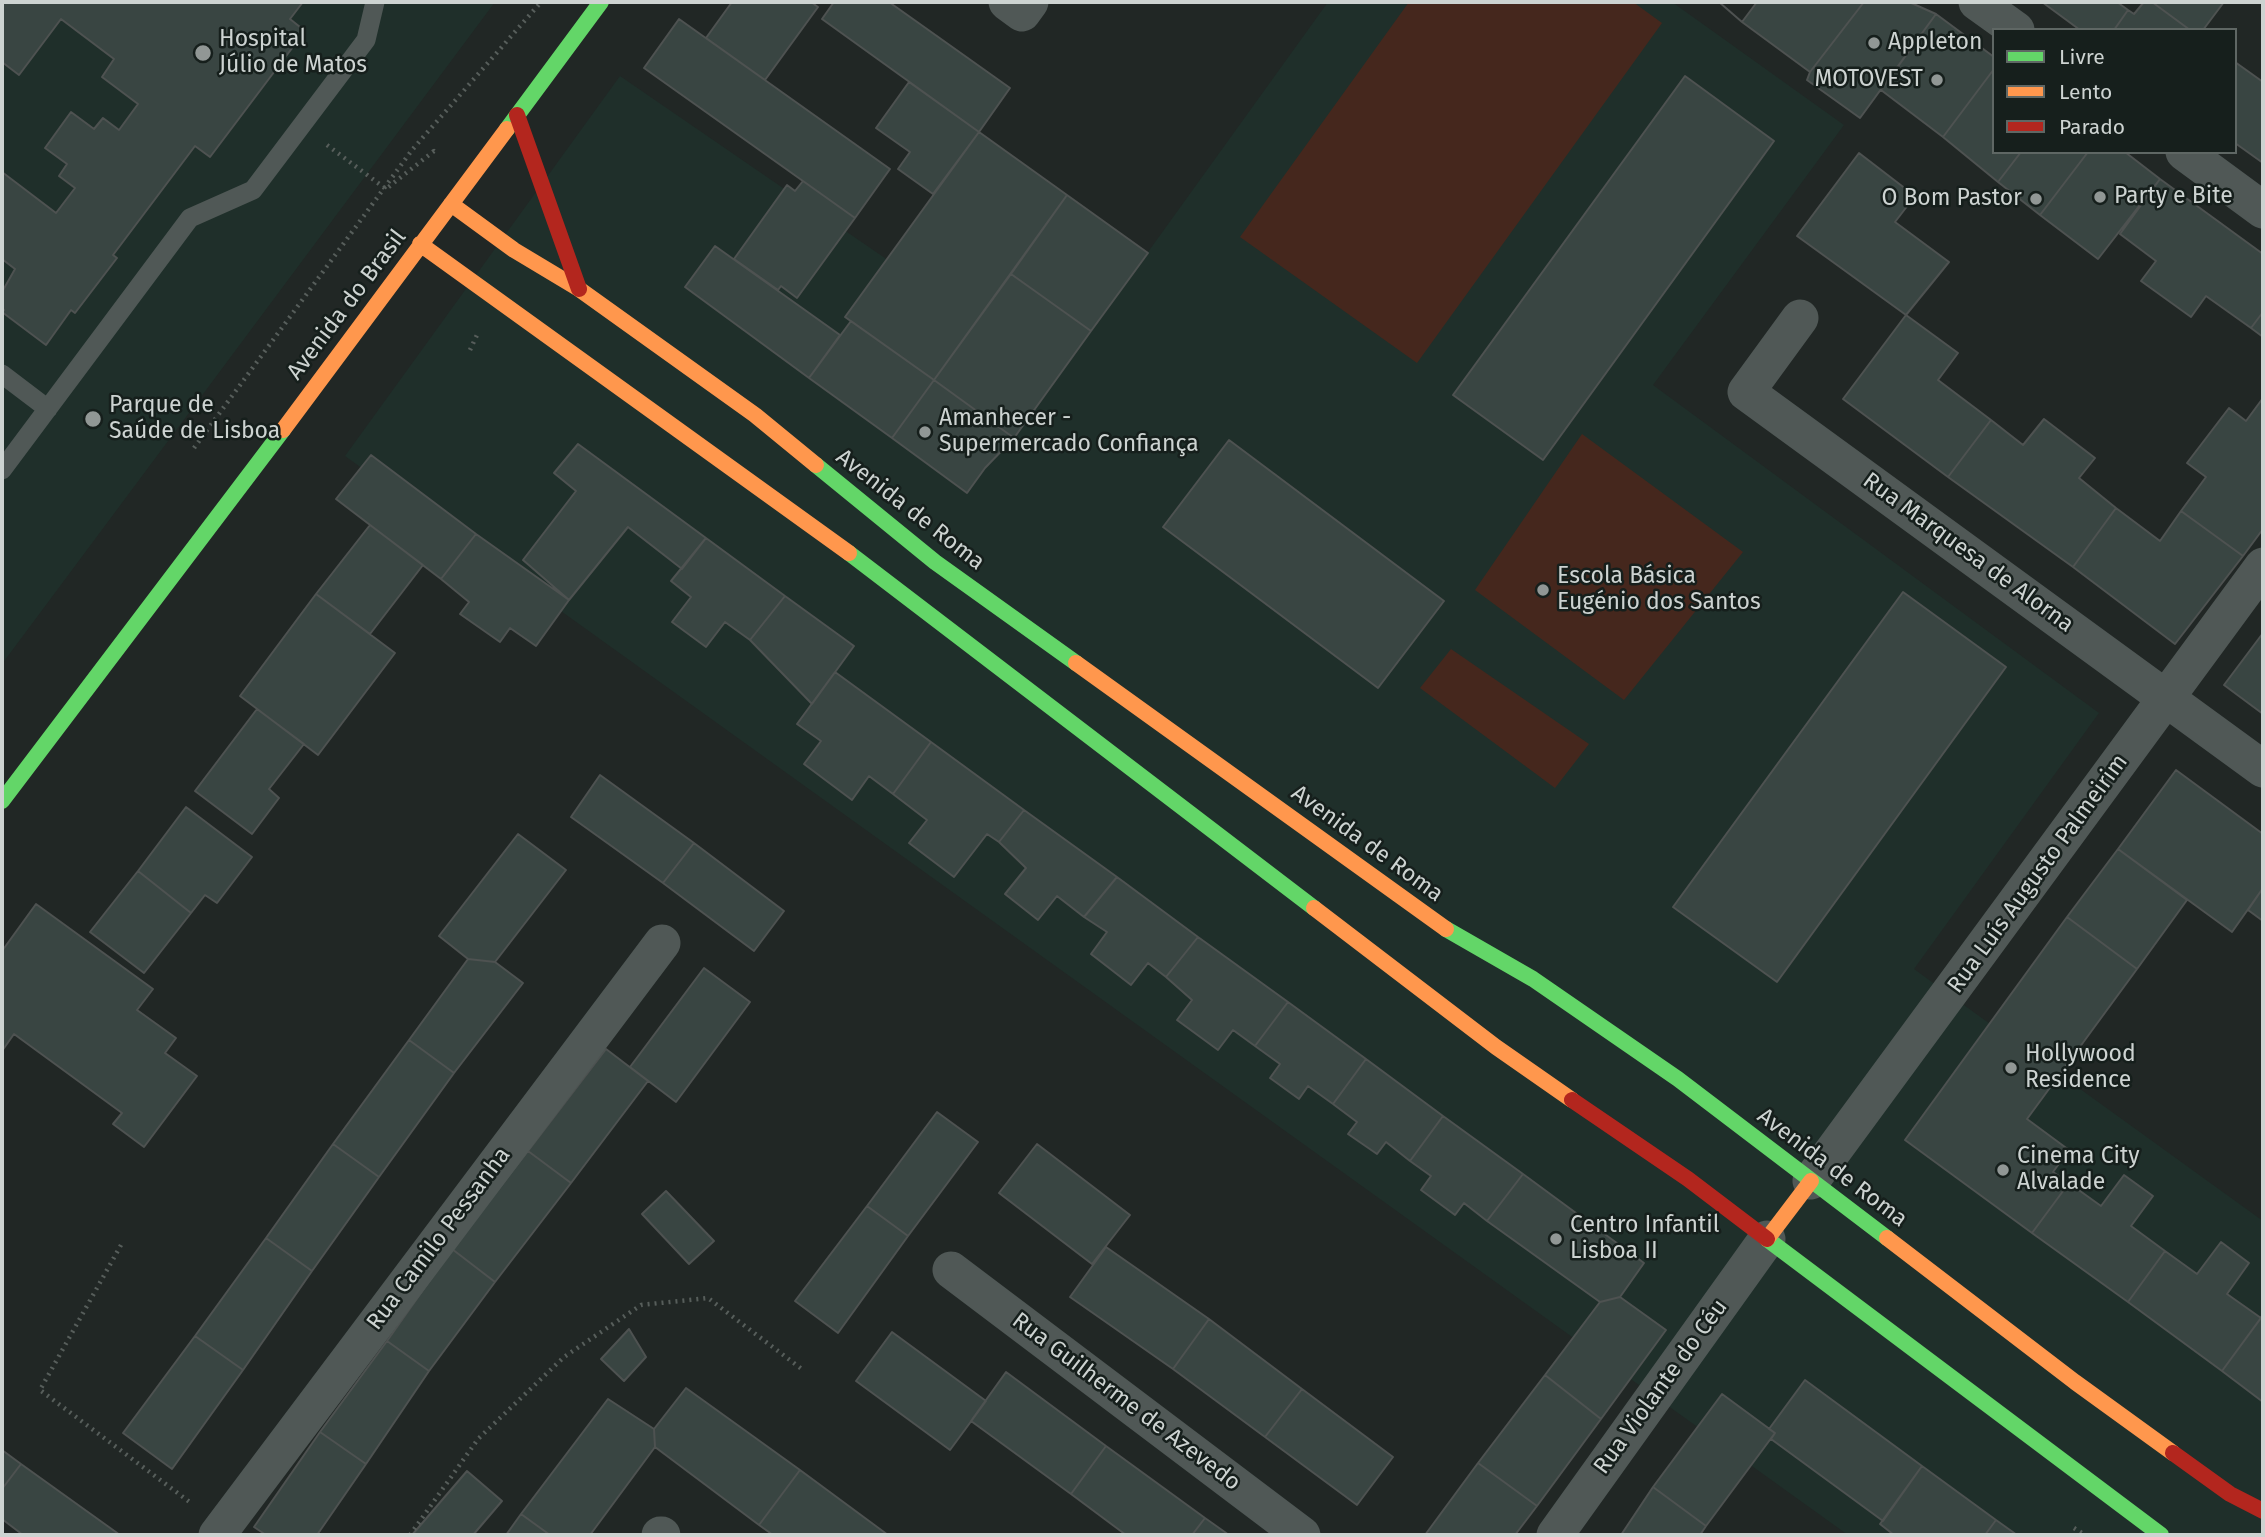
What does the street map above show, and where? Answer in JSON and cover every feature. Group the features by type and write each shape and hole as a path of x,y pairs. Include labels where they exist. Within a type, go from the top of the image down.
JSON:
{"main road":[{"name":"Avenida do Brasil","path":"2,801 207,532 601,2"},
{"path":"517,115 579,289"},
{"name":"Avenida de Roma","path":"451,204 514,250 579,289 755,415 958,578 1459,938 1534,979 1678,1079 2074,1382 2230,1494 2263,1511"},
{"path":"420,244 893,585 1496,1047 1688,1180 2161,1535"},
{"path":"1767,1239 1811,1181"}],"street":[{"path":"1007,2 1022,13 1030,2"},
{"path":"1977,2 2013,28"},
{"path":"2187,154 2263,210"},
{"name":"Rua Marquesa de Alorna","path":"1800,318 1746,392 2263,769"},
{"name":"Rua Luís Augusto Palmeirim","path":"1811,1181 2263,566"},
{"name":"Rua Camilo Pessanha","path":"220,1531 662,943"},
{"name":"Rua Violante do Céu","path":"1555,1535 1767,1239"},
{"name":"Rua Guilherme de Azevedo","path":"951,1270 1302,1535"}],"lane":[{"path":"2,470 190,218 253,190 366,40 376,2"},
{"path":"2,374 48,410"}],"path":[{"path":"194,447 386,190 412,150 541,2"},
{"path":"301,126 386,190"},
{"path":"121,1245 40,1390 220,1531"},
{"path":"410,1535 478,1439 564,1357 641,1305 708,1298 803,1370"},
{"path":"2074,1528 2085,1535"}],"shaded area":[{"name":"Parque de Saúde de Lisboa","path":"2,2 495,2 2,664"},
{"path":"1328,2 1672,2 1844,125 1653,385 2099,713 1914,969 2263,1221 2263,1535 1848,1535 345,456 620,76 1058,377"},
{"path":"1409,2 1633,2 1662,23 1417,363 1240,237"},
{"path":"1582,434 1743,552 1624,700 1475,590"},
{"path":"1451,649 1589,744 1555,788 1420,688"}],"building":[{"path":"2,2 303,2 290,19 305,31 210,157 195,146 113,255 117,258 75,313 71,310 46,345 2,312 2,292 15,269 2,259 2,172 56,213 75,188 59,176 67,164 45,148 71,112 94,129 103,118 119,130 138,104 102,77 114,59 61,19 19,75 2,62"},
{"path":"732,2 811,2 818,7 765,80 706,38"},
{"path":"834,2 889,2 1010,88 979,132 822,19"},
{"path":"1719,2 1757,2 1742,22"},
{"path":"1719,2 1757,2 1742,22"},
{"path":"1757,2 1864,2 1810,72 1742,22"},
{"name":"Appleton","path":"1864,2 1909,2 1936,14 1860,118 1807,80 1810,72"},
{"path":"2042,2 2117,2 2128,10 2115,28 2077,28"},
{"path":"2144,2 2152,2 2187,28 2115,28 2128,10 2134,14"},
{"path":"2152,2 2224,2 2204,28 2187,28"},
{"name":"MOTOVEST","path":"1936,14 1992,56 1992,72 1943,137 1881,90"},
{"path":"679,19 890,169 855,218 644,68"},
{"path":"2237,63 2263,82 2263,163 2237,144"},
{"path":"1992,72 1992,154 2019,154 1998,182 1943,137"},
{"path":"1685,76 1774,141 1543,460 1453,395"},
{"path":"909,82 979,132 933,194 898,169 910,152 876,128"},
{"path":"979,132 1067,195 934,380 845,317"},
{"path":"1859,153 1915,196 1895,222 1949,262 1906,315 1797,236"},
{"name":"O Bom Pastor","path":"2019,154 2086,154 2040,215 1998,182"},
{"name":"Party e Bite","path":"2086,154 2128,154 2160,179 2098,259 2040,215"},
{"path":"2160,179 2263,254 2263,312 2251,328 2206,296 2191,317 2141,281 2156,261 2120,234"},
{"path":"803,181 855,218 797,298 781,286 778,290 734,259 787,185 795,191"},
{"path":"1067,195 1148,253 1091,331 1011,274"},
{"path":"715,246 840,335 809,378 685,287"},
{"path":"1011,274 1091,331 1014,438 934,380"},
{"path":"2263,312 2263,337 2251,328"},
{"path":"1906,315 1958,353 1938,380 1991,420 1948,477 1843,399"},
{"path":"851,321 934,380 892,438 809,378"},
{"path":"934,380 1014,438 985,468 967,493 892,438"},
{"path":"2263,398 2263,529 2243,556 2181,511 2206,477 2187,463 2229,408 2246,421"},
{"path":"2044,419 2095,458 2079,478 2116,508 2073,567 1948,477 1991,420 2023,445"},
{"path":"1229,440 1444,601 1378,688 1163,527"},
{"path":"578,444 706,538 682,569 628,527 569,600 523,560 576,491 554,473"},
{"path":"371,455 476,534 441,579 336,499"},
{"path":"2116,508 2160,541 2181,511 2243,556 2175,644 2073,567"},
{"path":"370,525 423,565 370,634 316,594"},
{"path":"476,534 569,600 536,646 510,628 500,642 460,614 469,602 441,579"},
{"path":"706,538 785,596 750,640 725,622 706,647 672,622 691,597 671,581"},
{"path":"1903,592 2006,667 1777,982 1673,907"},
{"path":"316,594 395,653 318,755 240,696"},
{"path":"785,596 854,646 812,704 750,640"},
{"path":"2263,633 2263,714 2224,685"},
{"path":"835,672 931,742 893,794 869,776 852,800 804,764 821,741 797,724"},
{"path":"257,709 304,744 269,789 279,798 252,834 195,791"},
{"path":"931,742 1024,810 999,842 987,834 954,877 909,843 927,820 893,794"},
{"path":"2176,770 2263,834 2263,888 2232,932 2118,849"},
{"path":"600,775 694,843 663,883 571,817"},
{"path":"186,807 252,857 217,903 205,895 191,913 138,871"},
{"path":"1024,810 1117,877 1084,917 1057,896 1038,920 1005,894 1026,868 999,842"},
{"path":"518,834 566,870 495,962 468,959 439,936"},
{"path":"694,843 784,911 754,951 663,883"},
{"path":"2118,849 2187,900 2137,969 2067,917"},
{"path":"138,871 191,913 144,973 90,932"},
{"path":"1117,877 1198,937 1166,977 1148,963 1131,985 1091,954 1107,932 1084,917"},
{"path":"2263,888 2263,921 2248,910"},
{"path":"36,904 153,989 137,1010 176,1038 165,1053 197,1076 144,1147 113,1124 122,1113 14,1034 2,1051 2,951"},
{"name":"Hollywood Residence","path":"2067,917 2137,969 2027,1119 2069,1150 2053,1172 2069,1183 2032,1233 1905,1140"},
{"path":"1198,937 1288,1002 1255,1046 1233,1030 1218,1050 1177,1020 1192,1000 1166,977"},
{"path":"468,959 495,962 523,983 454,1073 409,1040"},
{"path":"704,968 750,1002 676,1102 630,1067"},
{"path":"1288,1002 1366,1059 1333,1104 1308,1086 1299,1099 1270,1078 1280,1064 1255,1046"},
{"path":"409,1040 454,1073 379,1177 333,1144"},
{"path":"606,1049 648,1081 571,1183 528,1151"},
{"path":"1366,1059 1443,1116 1410,1161 1386,1142 1377,1154 1348,1134 1357,1122 1333,1104"},
{"path":"937,1112 978,1142 908,1236 867,1206"},
{"path":"1443,1116 1523,1174 1487,1221 1464,1203 1455,1215 1421,1190 1431,1176 1410,1161"},
{"path":"333,1144 379,1177 312,1271 266,1238"},
{"path":"1037,1144 1130,1215 1092,1264 999,1193"},
{"path":"528,1151 571,1183 495,1282 452,1249"},
{"path":"1523,1174 1644,1263 1620,1297 1600,1302 1487,1221"},
{"path":"2124,1175 2153,1196 2131,1226 2165,1251 2128,1302 2032,1233 2069,1183 2101,1206"},
{"path":"666,1191 714,1241 689,1264 642,1214"},
{"path":"867,1206 908,1236 838,1333 795,1301"},
{"path":"266,1238 312,1271 243,1370 195,1336"},
{"path":"2221,1242 2249,1263 2227,1294 2261,1318 2222,1371 2128,1302 2165,1251 2197,1274"},
{"path":"1106,1247 1209,1319 1173,1369 1070,1297"},
{"path":"452,1249 495,1282 429,1371 387,1341"},
{"path":"1620,1297 1666,1330 1601,1419 1545,1375 1600,1302"},
{"path":"2263,1315 2263,1402 2222,1371"},
{"path":"1209,1319 1302,1389 1265,1437 1173,1369"},
{"path":"629,1329 646,1357 624,1381 601,1359"},
{"path":"892,1332 986,1401 950,1450 856,1381"},
{"path":"195,1336 243,1370 172,1469 123,1433"},
{"path":"387,1341 429,1371 366,1464 320,1432"},
{"path":"1006,1372 1106,1446 1071,1494 971,1421"},
{"path":"1545,1375 1601,1419 1537,1506 1478,1463"},
{"path":"1805,1380 1922,1466 1883,1521 1771,1439 1775,1433 1769,1429"},
{"path":"686,1388 800,1470 759,1525 655,1447 654,1429"},
{"path":"1302,1389 1393,1457 1357,1505 1265,1437"},
{"path":"1722,1394 1775,1433 1706,1526 1653,1487"},
{"path":"608,1399 654,1429 655,1447 590,1535 550,1535 521,1514"},
{"path":"320,1432 366,1464 317,1535 266,1535 254,1527"},
{"path":"1106,1446 1205,1518 1192,1535 1126,1535 1071,1494"},
{"path":"2,1450 21,1464 2,1489"},
{"path":"1478,1463 1537,1506 1515,1535 1425,1535"},
{"path":"21,1464 120,1535 23,1535 2,1519 2,1489"},
{"path":"1922,1466 1996,1520 1985,1535 1894,1535 1880,1524"},
{"path":"800,1470 888,1535 773,1535 759,1525"},
{"path":"467,1471 502,1501 473,1535 412,1535"},
{"path":"1653,1487 1706,1526 1700,1535 1621,1535"},
{"path":"521,1514 550,1535 506,1535"},
{"path":"1205,1518 1229,1535 1192,1535"},
{"path":"1996,1520 2017,1535 1985,1535"}],"traffic: fast":[{"path":"507,129 601,2"},
{"path":"2,801 283,430"},
{"path":"816,465 935,562 1076,663"},
{"path":"849,553 1314,908"},
{"path":"1446,929 1533,979 1678,1079 1887,1238"},
{"path":"1767,1239 2161,1535"}],"traffic: slow":[{"path":"283,430 507,129"},
{"path":"451,204 514,250 579,289 755,415 816,465"},
{"path":"420,244 849,553"},
{"path":"1076,663 1446,929"},
{"path":"1314,908 1496,1047 1572,1100"},
{"path":"1767,1239 1811,1181"},
{"path":"1887,1238 2075,1382 2173,1453"}],"traffic: jam":[{"path":"517,115 579,289"},
{"path":"1572,1100 1688,1179 1767,1239"},
{"path":"2173,1453 2230,1494 2263,1511"}],"place":[{"name":"Appleton","path":"1874,43"},
{"name":"Hospital Júlio de Matos","path":"203,53"},
{"name":"MOTOVEST","path":"1937,80"},
{"name":"Party e Bite","path":"2100,197"},
{"name":"O Bom Pastor","path":"2036,199"},
{"name":"Parque de Saúde de Lisboa","path":"93,419"},
{"name":"Amanhecer - Supermercado Confiança","path":"925,432"},
{"name":"Escola Básica Eugénio dos Santos","path":"1543,590"},
{"name":"Hollywood Residence","path":"2011,1068"},
{"name":"Cinema City Alvalade","path":"2003,1170"},
{"name":"Centro Infantil Lisboa II","path":"1556,1239"}]}
